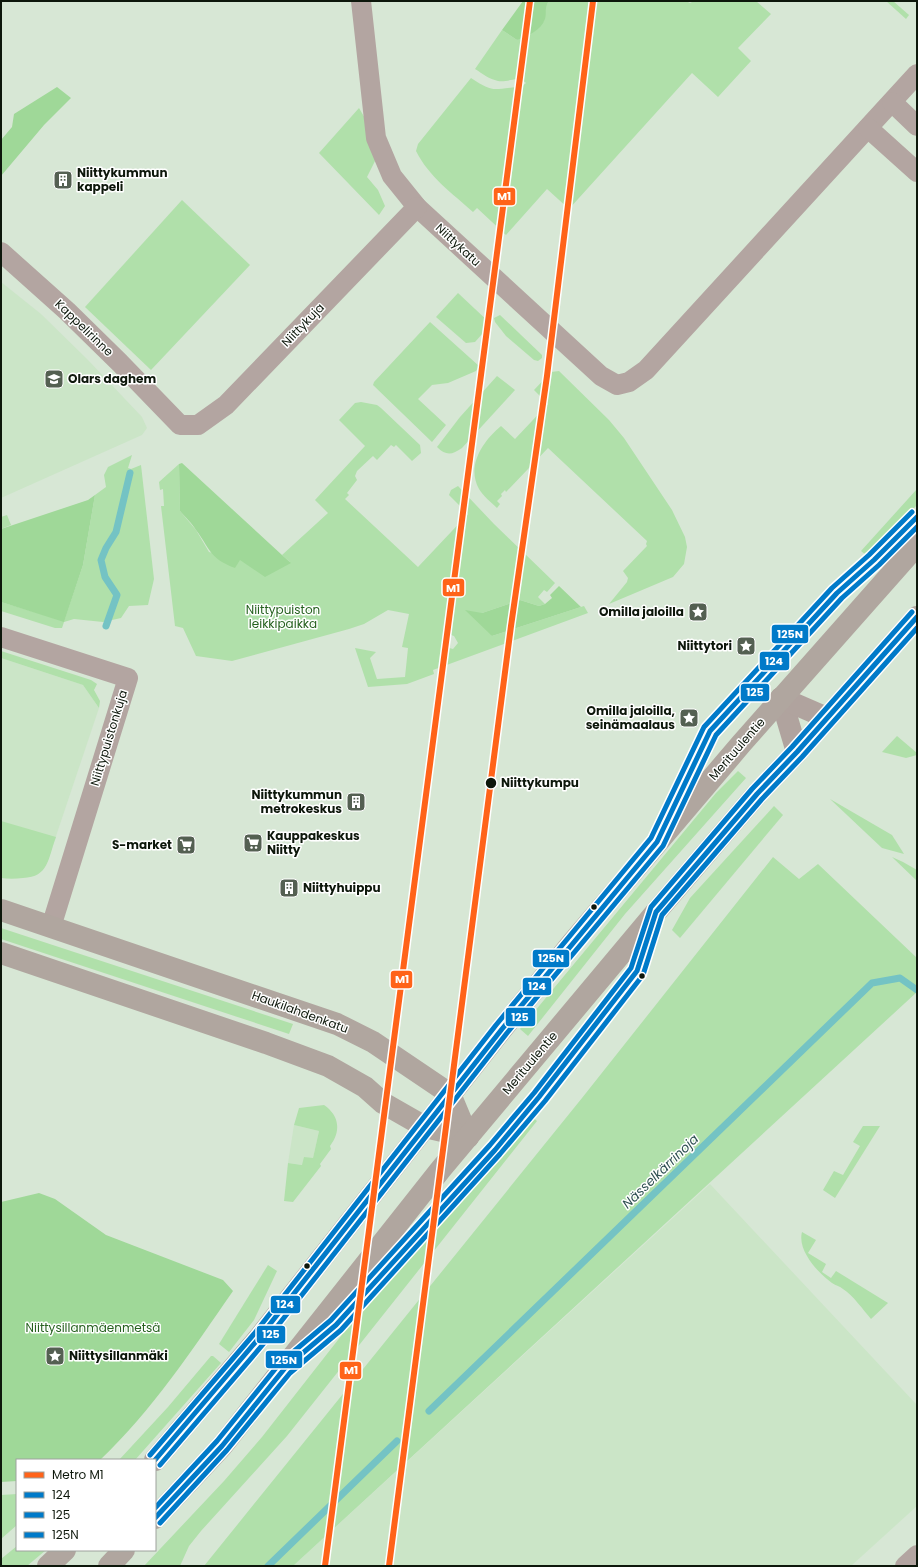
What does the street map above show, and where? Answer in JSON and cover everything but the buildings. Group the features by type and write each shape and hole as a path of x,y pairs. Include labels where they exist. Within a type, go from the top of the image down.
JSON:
{"main road":[{"name":"Merituulentie","path":"156,1459 259,1338 450,1094 573,942 741,744 917,545"},
{"name":"Merituulentie","path":"156,1517 222,1446 468,1137 706,853 757,794 797,752 917,618"},
{"path":"782,698 827,718"},
{"path":"782,698 797,752"},
{"name":"Haukilahdenkatu","path":"1,910 337,1024 373,1042 450,1094"},
{"path":"1,953 266,1043 328,1066 365,1087 383,1103 425,1127 468,1137"},
{"path":"450,1094 468,1137"},
{"path":"109,1566 123,1551"}],"street":[{"name":"Niittykatu","path":"361,1 376,138 392,176 417,207 601,376 617,385 628,382 646,370 868,128"},
{"path":"917,74 868,128 917,172"},
{"path":"892,102 917,126"},
{"name":"Niittykuja","path":"180,425 198,425 226,405 417,207"},
{"name":"Kappelirinne","path":"1,252 94,337 180,425"},
{"name":"Niittypuistonkuja","path":"1,637 128,678 51,927"},
{"path":"905,1566 917,1555"}],"shaded area":[{"name":"Olars daghem","path":"1,282 41,314 88,360 142,417 147,428 142,435 1,498"},
{"path":"1,658 83,685 99,708 49,857 1,842"},
{"path":"294,1125 319,1131 313,1158 303,1165 288,1163"},
{"path":"710,1184 917,1405 917,1506 851,1566 293,1566"}],"green space":[{"path":"523,1 549,1 545,19 540,27 525,37 517,40 502,30"},
{"path":"549,1 686,1 690,3 694,1 756,1 771,14 738,48 751,61 718,97 692,73 569,209 547,189 506,235 477,208 473,212 434,177 427,169 416,151 418,144 471,78 484,86 493,89 520,88 526,83 516,79 502,81 495,80 475,69 502,30 517,40 544,21 546,5"},
{"path":"886,1 893,1 909,15 906,19"},
{"path":"57,87 71,98 44,125 1,176 1,140 12,127 14,114"},
{"path":"359,108 366,120 377,157 367,177 378,190 385,206 379,215 319,153"},
{"path":"182,200 250,265 151,370 85,307"},
{"path":"458,293 491,324 475,342 466,343 436,317"},
{"path":"500,315 542,355 542,358 538,361 534,360 506,336 495,322 494,318"},
{"path":"430,322 479,366 476,371 448,383 432,385 418,399 446,425 432,442 373,385 374,382"},
{"path":"559,371 609,420 624,438 672,510 685,537 687,547 684,564 673,577 609,604 627,582 628,578 623,571 647,546 647,541 548,448 506,492 505,490 501,494 502,496 497,501 500,504 497,508 481,492 475,480 474,472 478,454 488,439 501,426 515,439 548,404 534,390 551,372"},
{"path":"497,376 515,390 462,448 449,454 440,450 437,447 460,417"},
{"name":"Niittypuiston leikkipaikka","path":"361,402 377,405 420,445 421,453 412,461 396,445 394,447 391,445 377,460 373,456 357,471 355,476 357,480 347,493 349,495 345,499 418,567 468,514 449,495 451,490 458,486 494,524 555,583 547,592 544,590 538,597 545,604 539,606 520,600 482,613 492,636 584,606 588,613 433,670 434,674 407,684 368,687 355,648 376,652 370,658 377,679 405,677 408,648 402,647 409,614 388,610 364,624 349,629 232,661 196,656 183,628 175,626 161,506 164,506 163,489 160,490 159,482 179,464 180,511 196,530 209,552 240,560 290,562 282,555 328,513 315,500 365,446 339,420 355,403","holes":["451,635 454,636 458,643 453,649 446,647 444,643 447,637"]},
{"path":"132,455 128,468 131,469 141,465 154,579 148,605 129,606 121,618 103,622 74,619 64,622 62,628 55,628 1,611 1,602 64,621 83,565 95,495 106,487 104,475 108,467"},
{"path":"182,463 291,563 265,577 240,560 235,568 215,557 193,525 180,511 179,464"},
{"path":"917,489 917,505 866,555 861,551"},
{"path":"95,495 83,565 64,622 1,602 1,529 88,500"},
{"path":"7,515 11,525 1,529 1,517"},
{"path":"559,586 581,607 492,636 465,610 482,613 520,600 539,606 545,604 552,598 550,595"},
{"path":"1,651 91,680 97,684 94,690 100,701 99,708 83,685 1,658"},
{"path":"897,736 917,753 917,755 906,758 882,752"},
{"path":"738,771 746,778 625,914 528,1036 520,1029 716,793"},
{"path":"830,799 892,835 904,854 882,848"},
{"path":"774,806 783,815 680,938 672,930 690,898"},
{"path":"1,821 56,837 49,859 43,870 38,874 32,877 12,879 1,878"},
{"path":"773,857 799,879 818,864 917,958 917,992 293,1566 204,1566 582,1098"},
{"path":"892,857 917,870 917,881"},
{"path":"1,928 293,1024 289,1034 1,939"},
{"path":"324,1105 333,1114 337,1124 336,1135 330,1146 331,1149 320,1164 321,1166 293,1202 284,1201 288,1163 302,1165 304,1157 313,1158 319,1131 294,1125 299,1108"},
{"path":"530,1115 537,1121 287,1436 201,1531 189,1546 180,1566 144,1566 224,1481 262,1437 352,1322 470,1189"},
{"path":"863,1126 880,1126 835,1198 823,1190 834,1171 843,1175 860,1146 853,1142"},
{"name":"Niittysillanmäenmetsä","path":"39,1193 55,1199 106,1235 223,1280 233,1291 154,1401 101,1459 16,1459 16,1481 1,1482 1,1202"},
{"path":"802,1232 816,1240 808,1253 826,1264 822,1272 831,1278 836,1271 888,1303 871,1319 850,1295 842,1288 832,1283 815,1267 803,1246 801,1239"},
{"path":"268,1265 277,1271 254,1320 229,1352 219,1344"},
{"path":"211,1356 221,1363 136,1459 120,1459 168,1407"},
{"path":"16,1494 16,1526 1,1539 1,1495"},
{"path":"16,1547 16,1551 45,1551 27,1566 1,1566 1,1559"}],"waterway":[{"path":"106,626 117,595 105,577 101,560 106,548 116,532 130,473"},
{"name":"Nässelkärrinoja","path":"429,1411 872,983 900,978 917,990"},
{"name":"Nässelkärrinoja","path":"268,1566 397,1441"}],"metro line":[{"name":"M1","path":"325,1566 530,1"},
{"name":"M1","path":"389,1566 511,626 547,376 593,1"}],"transit line":[{"name":"125N","path":"150,1455 254,1334 496,1025 651,838 704,727 832,588 869,555 912,512"},
{"name":"124","path":"156,1459 259,1338 502,1029 657,842 710,731 837,593 874,560 917,517"},
{"name":"125","path":"160,1465 265,1342 507,1033 663,846 716,735 842,598 879,565 917,527"},
{"name":"125N","path":"156,1507 217,1441 280,1363 331,1320 490,1145 534,1093 631,968 651,907 752,789 792,747 912,612"},
{"name":"124","path":"156,1517 222,1446 285,1368 336,1325 495,1150 539,1097 637,971 656,912 757,794 797,752 917,617"},
{"name":"125","path":"160,1523 227,1450 290,1373 341,1330 500,1154 545,1101 643,975 662,915 762,799 802,757 917,628"}],"place":[{"name":"Niittykummun kappeli","path":"63,180"},
{"name":"Olars daghem","path":"54,379"},
{"name":"Omilla jaloilla","path":"698,612"},
{"name":"Niittytori","path":"746,646"},
{"name":"Omilla jaloilla, seinämaalaus","path":"689,718"},
{"name":"Niittykumpu","path":"491,783"},
{"name":"Niittykummun metrokeskus","path":"356,802"},
{"name":"Kauppakeskus Niitty","path":"253,843"},
{"name":"S-market","path":"186,845"},
{"name":"Niittyhuippu","path":"289,888"},
{"name":"Niittysillanmäki","path":"55,1356"}]}
